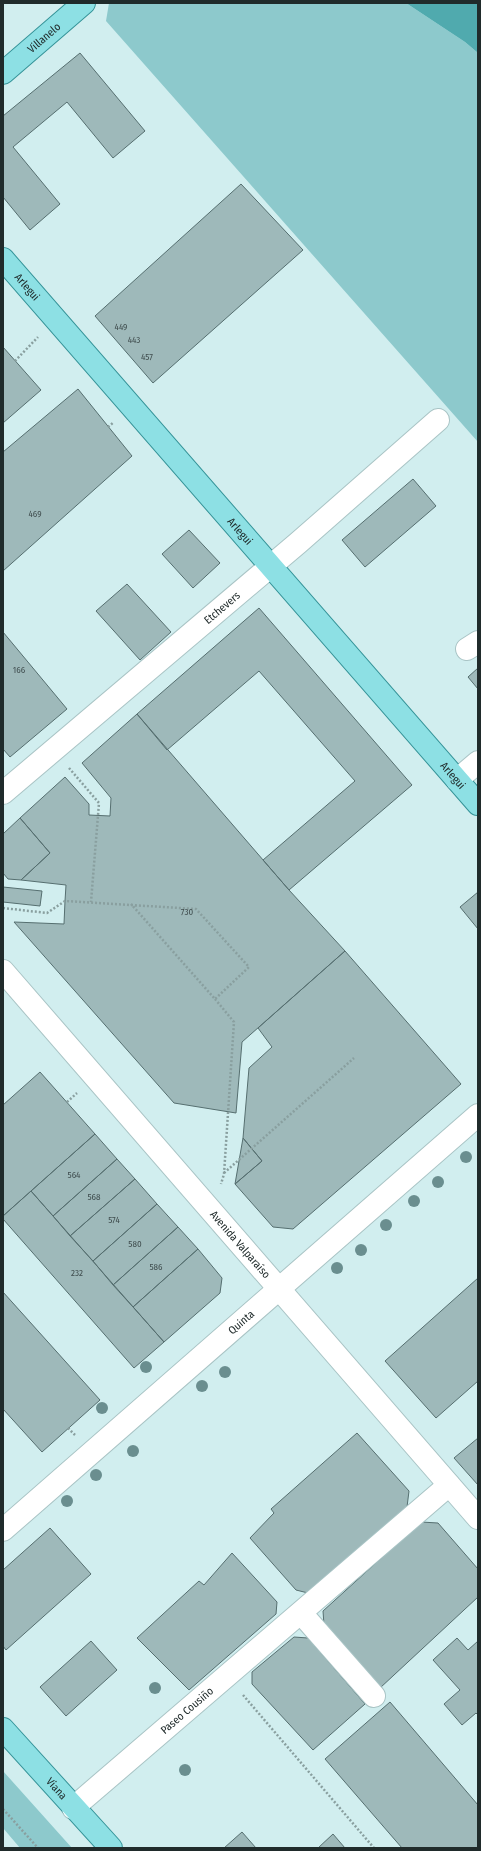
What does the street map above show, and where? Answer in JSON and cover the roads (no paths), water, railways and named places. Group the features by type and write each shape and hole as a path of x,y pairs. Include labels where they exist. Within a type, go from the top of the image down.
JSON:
{"main road":[{"name":"Villanelo","path":"3,73 84,3"},
{"name":"Arlegui","path":"3,259 478,804"},
{"name":"Viana","path":"3,1729 73,1808 111,1848"}],"street":[{"name":"Etchevers","path":"3,793 438,420"},
{"path":"457,780 478,762"},
{"name":"Avenida Valparaíso","path":"3,971 478,1518"},
{"name":"Quinta","path":"3,1530 278,1288 478,1115"},
{"name":"Paseo Cousiño","path":"73,1808 449,1485"},
{"path":"301,1613 374,1696"}]}
